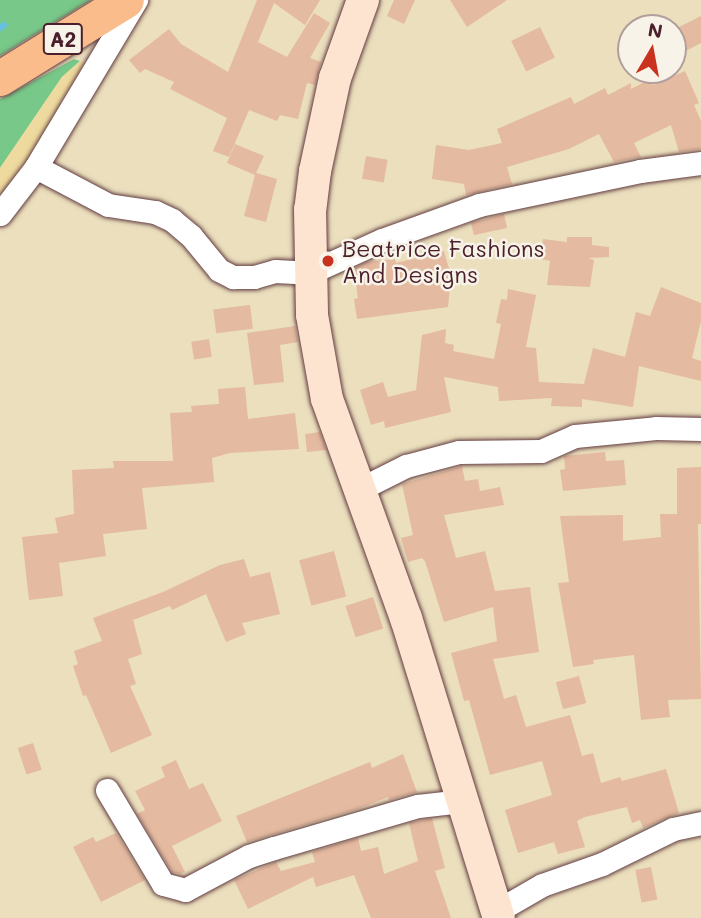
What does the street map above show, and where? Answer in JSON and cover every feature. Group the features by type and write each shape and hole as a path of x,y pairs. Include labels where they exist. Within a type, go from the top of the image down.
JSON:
{"main road":[{"name":"A2","path":"0,78 126,0"}],"street":[{"path":"0,214 36,167 136,0"},
{"path":"363,0 344,46 324,122 310,209 309,273 312,315 327,400 407,618 498,914 542,885 602,864 673,828 701,823"},
{"path":"36,167 108,205 155,212 172,220 191,236 219,270 233,277 254,277 275,271 309,273 382,240 479,205 670,166 701,163"},
{"path":"358,490 406,466 459,452 541,451 575,436 656,428 701,429"},
{"path":"107,790 163,884 185,890 249,856 418,806 463,801"}],"green space":[{"path":"0,0 91,0 0,56"},
{"path":"74,59 80,61 62,77 0,168 0,99"}],"sand":[{"path":"80,61 89,65 0,203 0,168 62,77"}],"building":[{"path":"257,0 320,0 305,25 274,3 258,42 287,57 314,13 330,23 310,58 321,62 315,85 307,83 298,119 280,115 277,121 249,110 229,157 213,151 227,118 170,89 174,82 145,69 140,73 129,60 169,29 181,44 228,72"},
{"path":"394,0 415,0 404,24 387,16"},
{"path":"450,0 507,0 467,27"},
{"path":"701,16 701,43 687,50 687,23"},
{"path":"540,27 555,58 526,72 511,41"},
{"path":"687,76 699,103 694,105 701,121 701,149 679,152 671,125 634,143 641,157 614,162 599,134 569,149 507,167 512,184 466,195 464,184 432,179 436,145 469,150 502,143 497,129 571,97 574,104 605,88 608,95 629,84 631,89 641,84 687,84"},
{"path":"235,144 264,156 256,173 277,179 266,222 244,216 255,175 227,163"},
{"path":"366,156 388,160 384,182 362,179"},
{"path":"504,214 507,228 474,235 471,223"},
{"path":"567,237 592,237 592,245 609,247 609,257 588,258 594,260 590,287 547,285 550,261 540,259 543,239 567,242"},
{"path":"444,251 451,276 448,307 357,319 354,299 358,298 354,268 366,262 395,259 396,263"},
{"path":"661,287 701,303 701,321 692,358 701,361 701,381 639,366 633,407 582,399 582,407 551,406 552,398 499,401 498,387 444,377 451,412 385,428 384,421 371,425 360,390 383,382 388,397 416,390 422,335 446,329 445,343 454,345 453,351 494,359 501,324 496,323 501,299 507,300 508,289 536,295 526,347 536,348 539,382 584,384 593,348 625,357 636,312 650,316"},
{"path":"250,305 253,329 216,333 213,310"},
{"path":"295,326 298,342 280,345 284,382 254,385 247,333"},
{"path":"209,339 212,357 194,360 191,342"},
{"path":"245,387 248,419 295,413 299,449 230,453 212,458 214,482 142,488 147,529 103,534 106,556 59,563 63,596 29,600 22,537 58,533 55,518 74,514 72,470 114,468 113,461 173,461 170,413 192,412 191,406 219,404 218,389"},
{"path":"320,432 326,450 307,452 305,434"},
{"path":"605,452 606,461 624,460 626,485 563,491 560,470 565,469 564,456"},
{"path":"462,466 465,481 478,479 480,491 500,487 504,505 444,515 456,558 485,551 495,591 530,587 539,652 493,659 504,699 516,695 526,727 570,715 582,756 593,753 601,783 620,777 622,781 666,769 679,813 643,828 640,820 632,823 627,807 585,817 577,821 585,847 558,854 554,842 518,853 505,810 552,795 542,761 490,775 469,700 464,701 451,653 497,641 493,607 444,622 425,561 422,558 408,562 401,538 413,535 402,484"},
{"path":"701,467 701,524 698,524 701,699 668,700 670,717 641,720 634,655 593,660 594,664 573,667 558,583 569,582 560,516 623,515 623,541 661,537 660,514 677,514 677,468"},
{"path":"334,551 346,596 311,606 299,560"},
{"path":"244,559 250,577 270,572 280,614 242,623 246,634 226,642 206,594 172,610 170,606 133,620 142,654 128,659 136,684 130,686 152,735 111,753 86,695 83,696 73,666 78,664 74,651 102,641 93,618 163,592 220,565"},
{"path":"373,597 383,628 356,637 345,606"},
{"path":"579,676 586,703 563,709 556,682"},
{"path":"33,743 42,770 26,775 18,748"},
{"path":"403,754 417,792 389,800 388,797 358,809 247,842 236,816 370,762 372,768"},
{"path":"176,760 189,789 203,783 222,821 172,846 185,872 180,874 172,872 137,814 145,810 135,791 165,777 161,767"},
{"path":"432,818 445,868 435,871 451,918 371,918 354,875 316,887 313,877 248,909 234,880 276,862 281,871 315,862 312,852 358,838 361,851 378,847 384,874 418,861 409,823"},
{"path":"116,833 145,880 101,902 73,847 93,837 96,842"},
{"path":"651,867 657,899 642,902 635,870"}],"waterway":[{"path":"0,28 4,25"}],"place":[{"name":"Beatrice Fashions And Designs","path":"328,261"}]}
